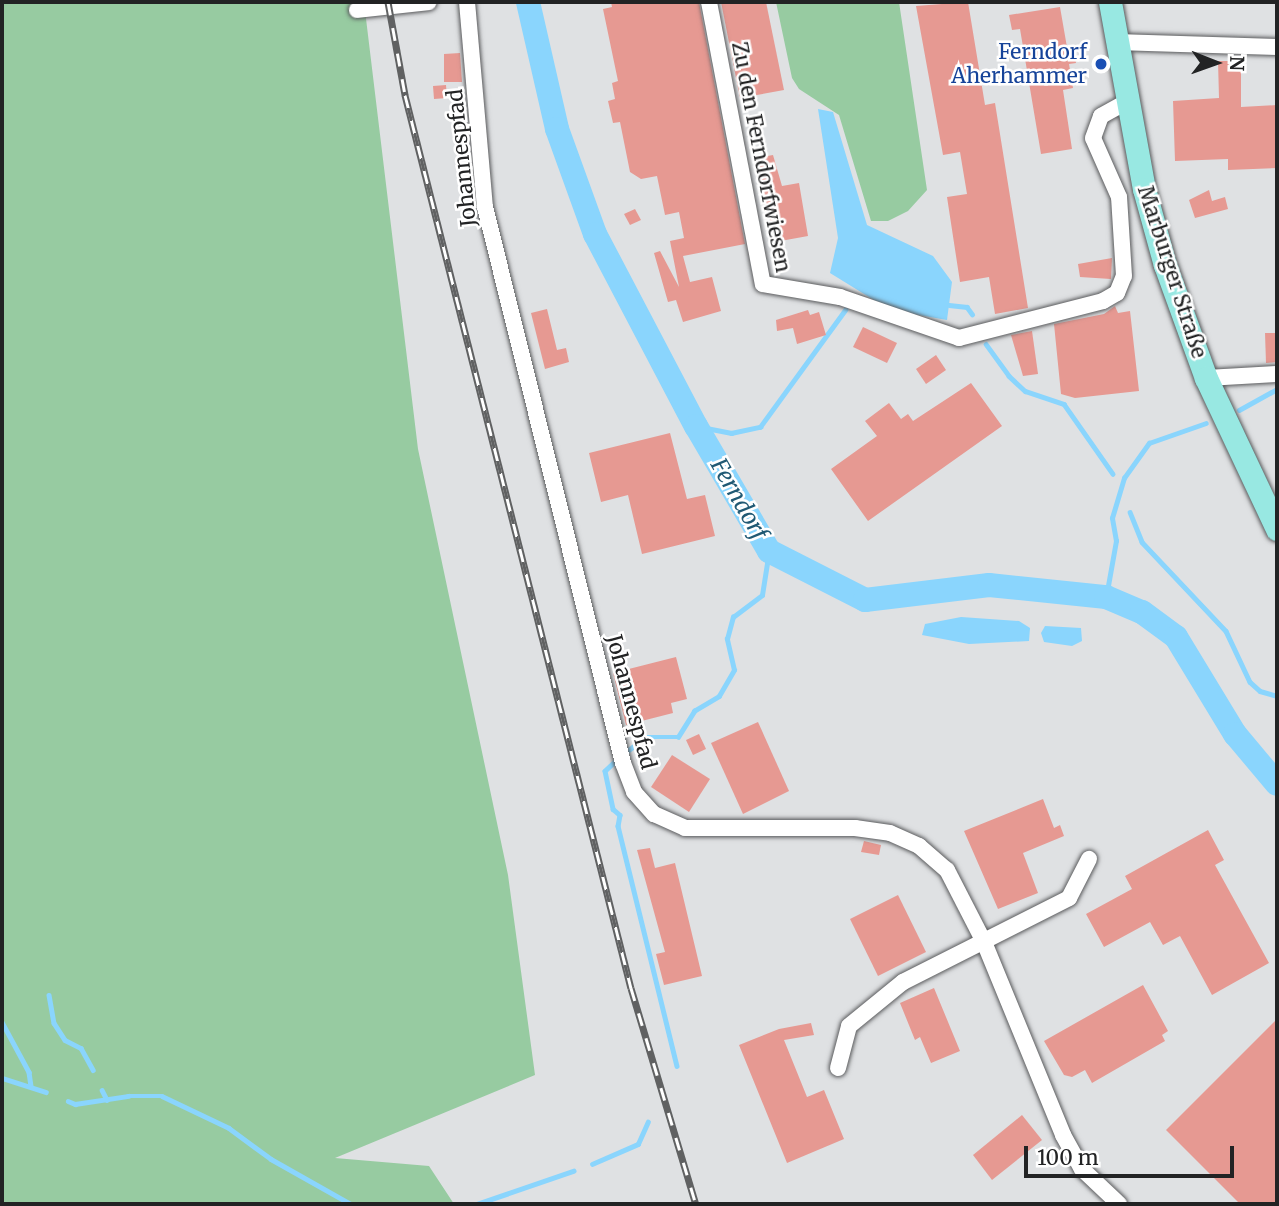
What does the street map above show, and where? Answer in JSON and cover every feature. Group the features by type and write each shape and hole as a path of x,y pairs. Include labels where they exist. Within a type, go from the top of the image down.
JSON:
{"main road":[{"name":"Marburger Straße","path":"1110,2 1126,102 1165,265 1206,378 1277,529"}],"street":[{"path":"357,10 429,2"},
{"name":"Johannespfad","path":"467,2 485,207 618,746 634,793 654,814 685,828 855,828 890,834 919,846 947,870 984,942 1063,1135 1082,1169 1119,1204"},
{"name":"Zu den Ferndorfwiesen","path":"709,2 762,284 839,297 959,338 1102,301 1116,293 1124,276 1119,197 1093,138 1101,116 1126,102"},
{"path":"1116,42 1277,47"},
{"path":"1206,378 1277,374"},
{"path":"838,1068 849,1026 904,982 1069,898 1089,859"}],"green space":[{"path":"2,2 364,2 418,449 508,875 535,1075 335,1158 429,1166 454,1204 2,1204"},
{"path":"776,2 899,2 927,190 908,211 888,221 871,221 839,115 799,89 792,78"}],"water":[{"path":"818,109 833,112 867,225 933,256 952,282 947,320 890,310 830,273 838,238"},
{"path":"961,617 1019,621 1030,628 1029,641 969,644 922,635 925,624"},
{"path":"1045,626 1081,628 1082,641 1072,646 1044,642 1041,633"}],"building":[{"path":"611,2 699,2 745,244 683,256 690,282 712,277 721,311 683,322 676,300 668,302 654,253 660,251 679,287 670,241 684,238 679,212 665,215 657,176 641,179 630,172 620,122 613,123 608,101 615,99 612,83 618,81 603,9 612,7"},
{"path":"721,2 766,2 784,90 740,98"},
{"path":"968,2 985,105 995,103 1028,308 995,314 989,277 960,282 947,197 967,194 960,152 943,155 916,6"},
{"path":"1060,7 1068,53 1074,52 1076,63 1069,64 1073,88 1063,90 1072,149 1041,154 1020,29 1012,30 1009,15"},
{"path":"460,53 462,82 444,82 444,54"},
{"path":"1218,61 1241,61 1241,107 1277,105 1277,168 1228,170 1228,159 1175,161 1173,101 1219,98"},
{"path":"446,85 447,98 434,99 433,86"},
{"path":"773,155 782,186 799,183 808,236 775,242 756,158"},
{"path":"1209,190 1212,201 1225,197 1228,209 1195,218 1189,200"},
{"path":"635,209 641,220 630,225 624,214"},
{"path":"1112,258 1111,279 1080,277 1078,264"},
{"path":"1115,306 1118,313 1130,311 1139,391 1075,398 1061,394 1054,324 1104,314"},
{"path":"547,309 557,350 566,348 569,362 545,369 531,313"},
{"path":"808,310 810,315 819,312 826,335 797,344 793,328 777,331 776,320"},
{"path":"863,327 897,343 887,363 853,347"},
{"path":"1032,331 1038,374 1023,376 1011,335"},
{"path":"1265,333 1277,333 1277,362 1266,363"},
{"path":"936,355 946,370 926,384 916,369"},
{"path":"971,383 1002,426 868,521 831,469 877,436 865,421 889,403 901,419 908,414 913,421"},
{"path":"670,433 687,499 705,495 715,536 642,554 628,495 601,502 589,453"},
{"path":"676,657 687,699 671,703 673,713 626,725 613,673"},
{"path":"758,722 789,791 743,814 711,743"},
{"path":"699,734 706,749 693,755 686,740"},
{"path":"672,755 710,779 689,812 651,787"},
{"path":"1043,799 1054,828 1060,825 1064,836 1023,853 1038,893 998,909 964,831"},
{"path":"1208,830 1224,860 1215,865 1269,963 1212,995 1180,936 1163,945 1150,922 1104,947 1086,914 1132,889 1125,876"},
{"path":"864,841 881,845 879,855 861,852"},
{"path":"650,848 655,868 675,863 702,976 664,985 656,954 665,952 637,850"},
{"path":"898,895 926,952 878,976 850,919"},
{"path":"1143,985 1168,1031 1162,1035 1165,1041 1092,1083 1085,1070 1072,1077 1064,1075 1044,1041"},
{"path":"934,988 960,1051 931,1063 920,1037 915,1040 900,1003"},
{"path":"1277,1019 1277,1204 1240,1204 1166,1130"},
{"path":"811,1023 814,1035 784,1040 807,1097 824,1090 844,1139 787,1163 739,1045 779,1029"},
{"path":"1022,1115 1042,1140 992,1180 973,1155"}],"waterway":[{"name":"Ferndorf","path":"528,2 557,129 595,234 696,426 769,551 865,600 989,585 1106,597 1142,612 1176,637 1235,734 1277,784"},
{"path":"949,305 967,307 972,314"},
{"path":"696,426 731,433 760,427 845,310"},
{"path":"986,344 1009,376 1025,391 1064,404 1113,474"},
{"path":"1239,410 1277,389"},
{"path":"1106,597 1116,541 1112,518 1124,478 1149,443 1206,423"},
{"path":"1130,512 1142,542 1226,631 1250,682 1260,691 1277,696"},
{"path":"626,752 645,737 678,737 694,711 719,696 734,670 727,639 733,617 762,595 769,551"},
{"path":"617,760 605,771 613,809 620,815 618,826 677,1066"},
{"path":"49,995 54,1023 65,1040 81,1048 93,1070"},
{"path":"2,1022 29,1072 31,1086"},
{"path":"2,1078 46,1092"},
{"path":"102,1090 107,1100"},
{"path":"68,1101 75,1104 128,1096 162,1096 229,1128 271,1159 351,1204"},
{"path":"592,1164 638,1144 648,1122"},
{"path":"477,1204 573,1171"}],"railway":[{"path":"388,2 405,95 631,988 696,1204"}],"place":[{"name":"Ferndorf Aherhammer","path":"1101,64"}]}
